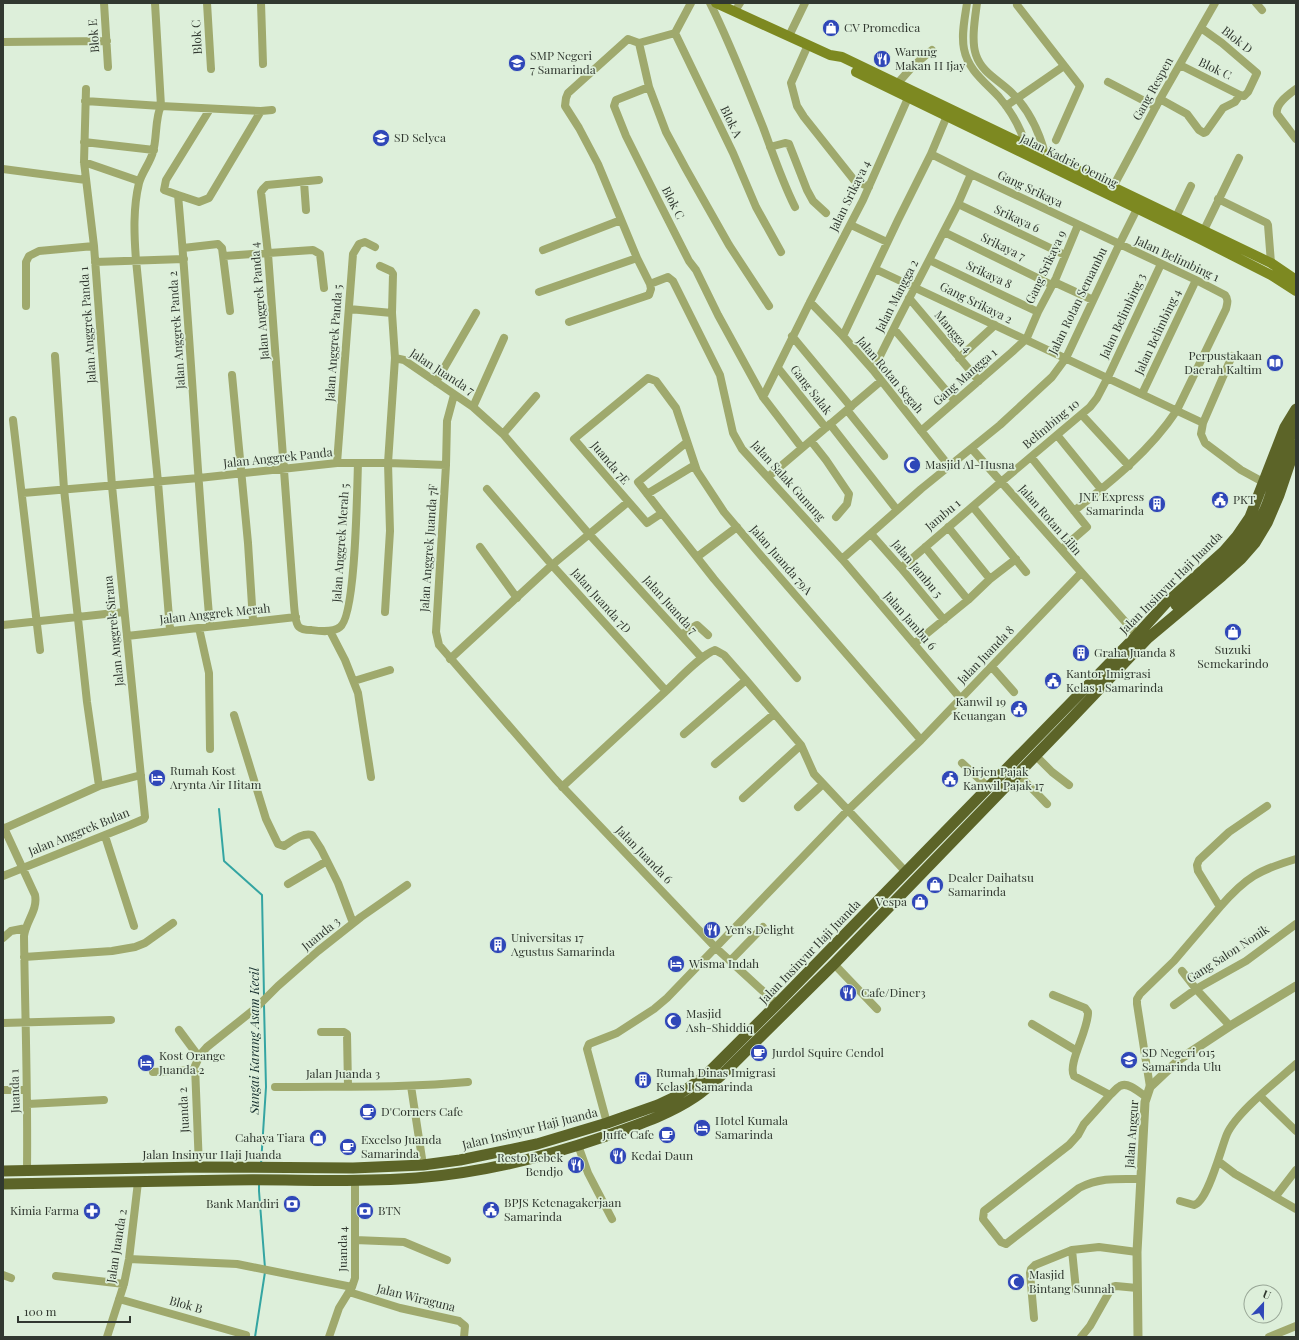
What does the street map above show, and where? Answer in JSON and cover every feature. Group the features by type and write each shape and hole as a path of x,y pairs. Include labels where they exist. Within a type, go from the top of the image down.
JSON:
{"highway":[{"name":"Jalan Insinyur Haji Juanda","path":"3,1184 234,1180 355,1180 415,1178 468,1172 541,1156 578,1145 652,1120 672,1111 696,1097 727,1070 834,964 1036,756 1142,634 1165,604 1224,551 1237,536 1250,516 1285,427 1296,409"},
{"path":"1142,634 1229,558 1247,539 1254,529 1268,500 1289,437 1296,424"},
{"name":"Jalan Insinyur Haji Juanda","path":"3,1171 199,1167 353,1168 423,1165 460,1160 537,1144 607,1123 658,1105 675,1097 704,1077 988,787 1142,634 1222,576 1241,559 1255,543 1267,523 1279,495 1296,445"},
{"path":"537,1144 541,1156"}],"main road":[{"name":"Jalan Kadrie Oening","path":"716,3 738,7 789,36 830,55 842,57 897,84 1030,157 1139,205 1271,275 1296,291"},
{"name":"Jalan Kadrie Oening","path":"830,55 839,63 908,98 1026,145 1113,187 1139,205 1176,217 1271,262 1296,280"}],"street":[{"name":"Blok E","path":"104,3 108,67"},
{"path":"155,3 161,106 154,150 148,166 139,181 135,205 134,233 158,482 170,630"},
{"name":"Blok C","path":"207,3 210,69"},
{"path":"261,3 263,64"},
{"path":"570,322 649,295 651,289 598,164 564,102 568,93 628,39 639,43 675,33 691,3"},
{"path":"710,3 724,33 783,183 795,207"},
{"path":"789,36 805,3"},
{"path":"967,3 963,41 967,59 979,77 1006,106 1019,126 1030,157"},
{"path":"976,3 974,43 976,55 980,65 989,75 1010,91 1022,104 1035,125 1045,154"},
{"name":"Gang Respen","path":"1113,187 1160,99 1215,3"},
{"path":"1256,3 1262,10"},
{"path":"1017,5 1080,86 1056,140"},
{"name":"Blok D","path":"1201,28 1228,47 1258,73 1246,95 1240,95"},
{"name":"Blok A","path":"675,33 733,153 756,207 780,252"},
{"path":"3,42 107,41"},
{"path":"639,43 649,87 661,120 686,170 734,253 769,306"},
{"path":"808,45 791,83 797,106 854,180 869,187"},
{"path":"897,84 913,66 932,50"},
{"name":"Blok C","path":"1180,65 1240,95"},
{"path":"1006,106 1064,66"},
{"path":"1108,82 1156,107"},
{"name":"Blok C","path":"649,87 616,100 614,106 626,136 689,261 696,270 718,315 763,397"},
{"name":"Jalan Anggrek Panda 1","path":"86,89 84,162 96,262 112,486"},
{"path":"1296,89 1277,107 1276,111 1296,139"},
{"path":"1160,99 1187,114 1199,130 1204,133 1223,108 1235,102 1240,95"},
{"name":"Jalan Srikaya 4","path":"810,302 869,187 908,98"},
{"path":"85,101 210,109 272,110"},
{"path":"210,109 166,180 164,190 200,202 209,198 261,110"},
{"path":"843,336 931,154 948,113"},
{"path":"84,142 154,150"},
{"path":"770,147 785,143 789,144 807,190 813,201 826,213"},
{"name":"Gang Srikaya","path":"931,154 1119,245"},
{"path":"1204,230 1239,158"},
{"path":"84,162 139,181"},
{"path":"3,169 86,180"},
{"name":"Jalan Mangga 2","path":"873,370 958,204 971,174"},
{"name":"Jalan Anggrek Panda 4","path":"296,617 268,254 261,192 267,185 319,180"},
{"path":"304,182 306,210"},
{"path":"1176,217 1191,186"},
{"name":"Jalan Anggrek Panda 2","path":"178,195 184,259 210,626"},
{"path":"1218,199 1267,223 1271,262"},
{"name":"Srikaya 6","path":"958,204 1065,255"},
{"name":"Jalan Rotan Semambu","path":"842,559 897,510 1020,407 1052,376 1066,358 1139,205"},
{"path":"543,250 621,220"},
{"path":"850,225 888,242"},
{"name":"Gang Srikaya 9","path":"1025,340 1053,283 1078,225"},
{"name":"Srikaya 7","path":"944,232 1093,300"},
{"name":"Jalan Anggrek Panda 5","path":"338,464 353,254 359,244 365,242 375,247"},
{"path":"183,248 218,244 222,248 230,311"},
{"name":"Jalan Belimbing 1","path":"1119,245 1196,280 1225,295 1228,301 1226,309 1177,410"},
{"path":"26,306 26,262 29,256 39,251 94,246"},
{"path":"224,256 313,250 317,251 320,254 324,288"},
{"path":"539,292 637,258"},
{"path":"96,262 184,259"},
{"name":"Srikaya 8","path":"929,260 1038,312"},
{"name":"Jalan Belimbing 3","path":"1108,378 1161,264"},
{"path":"380,266 391,271 393,274 392,313 395,358 388,463 390,531 385,612"},
{"name":"Gang Srikaya 2","path":"875,269 915,286 1025,340 1177,410 1203,424"},
{"name":"Jalan Salak Gunung","path":"650,284 668,277 673,281 720,375 733,433 738,442 842,559"},
{"name":"Jalan Belimbing 4","path":"1142,394 1196,280"},
{"name":"Mangga 4","path":"909,298 979,381"},
{"name":"Gang Salak","path":"810,302 792,336 778,368 897,510"},
{"name":"Jalan Rotan Segah","path":"810,302 873,370 949,466"},
{"path":"349,309 392,313"},
{"path":"436,382 476,313"},
{"path":"959,358 995,325"},
{"path":"894,329 955,401"},
{"path":"792,336 884,456"},
{"path":"473,406 504,338"},
{"name":"Gang Mangga 1","path":"921,431 1025,340"},
{"path":"55,356 64,489 87,702 99,786"},
{"path":"1232,356 1200,434 1205,443 1241,470 1263,482"},
{"name":"Jalan Juanda 7","path":"395,358 404,360 454,395 473,406 504,434 589,534 702,658"},
{"path":"778,368 763,397 802,448"},
{"path":"232,375 242,474 253,621"},
{"name":"Jalan Juanda 79A","path":"611,407 648,378 651,378 660,385 676,408 695,465 710,492 737,527 921,740"},
{"name":"Belimbing 10","path":"1001,482 1057,434 1082,415 1097,398 1108,378"},
{"path":"768,477 881,381"},
{"name":"Jalan Anggrek Juanda 7F","path":"436,632 446,465 447,421 454,395"},
{"path":"504,434 536,396"},
{"name":"Juanda 7E","path":"611,407 574,439 628,502"},
{"path":"1074,511 1129,466 1157,436 1177,410"},
{"path":"1082,415 1129,466"},
{"path":"13,420 23,493 40,650"},
{"path":"1057,434 1101,489"},
{"path":"811,441 849,494 847,504 836,517"},
{"path":"687,442 638,482 696,557 797,678"},
{"name":"Jalan Rotan Lilin","path":"972,448 1081,574"},
{"path":"1031,457 1087,528 1064,547"},
{"name":"Jalan Anggrek Merah 5","path":"330,631 338,629 342,626 349,608 353,567 358,463"},
{"name":"Jalan Anggrek Panda","path":"23,493 158,482 338,464 388,463 446,465"},
{"path":"647,494 695,465"},
{"name":"Jambu 1","path":"901,568 1001,482"},
{"name":"Jalan Anggrek Sirana","path":"112,486 141,775"},
{"name":"Jalan Juanda 7D","path":"487,489 552,565 666,691"},
{"path":"450,659 552,565 628,502 646,523 649,523 662,513"},
{"path":"973,507 1026,572"},
{"path":"696,557 737,527"},
{"path":"948,527 990,579"},
{"name":"Jalan Jambu 5","path":"871,534 944,620"},
{"path":"480,547 517,598"},
{"path":"925,547 968,600"},
{"path":"914,644 1016,558"},
{"name":"Jalan Jambu 6","path":"842,559 960,698"},
{"path":"1081,574 1142,634"},
{"name":"Jalan Juanda 8","path":"848,810 921,740 1081,574"},
{"path":"3,625 124,612"},
{"path":"296,617 298,626 304,630 330,631 345,660 358,693 371,777"},
{"name":"Jalan Anggrek Merah","path":"127,636 296,617"},
{"path":"681,635 697,625 708,635"},
{"path":"199,628 209,673 210,749"},
{"name":"Jalan Juanda 6","path":"436,632 439,645 450,659 562,787 716,948 777,1004"},
{"path":"562,787 702,658 713,650 720,651 801,745 812,771 906,872"},
{"path":"992,667 1014,692"},
{"path":"354,681 390,670"},
{"path":"684,734 746,680"},
{"path":"715,764 774,714"},
{"path":"234,715 266,819 278,844 284,846 308,834 312,835 338,883 353,923"},
{"path":"743,798 801,745"},
{"path":"1036,756 1052,772 1070,785"},
{"path":"1014,761 1020,772 1047,804"},
{"path":"962,762 988,787"},
{"path":"4,828 99,786 141,775"},
{"name":"Jalan Anggrek Bulan","path":"3,876 105,836 145,818 141,775"},
{"path":"798,807 823,784"},
{"path":"1220,907 1198,871 1197,866 1199,860 1229,832 1267,806"},
{"path":"607,1123 587,1049 588,1045 617,1033 654,1009 667,998 848,810"},
{"name":"Juanda 1","path":"4,828 35,895 36,903 26,928 24,957 26,1090 28,1104 27,1170"},
{"path":"105,836 134,926"},
{"path":"1150,1087 1137,999 1144,990 1174,961 1231,895 1253,875 1271,866 1296,859"},
{"path":"288,884 327,861"},
{"name":"Juanda 3","path":"256,1008 278,986 353,923 407,885"},
{"path":"24,957 112,951 135,947 145,943 173,923"},
{"name":"Gang Salon Nonik","path":"1174,1005 1196,989 1246,961 1296,924"},
{"path":"730,961 763,927"},
{"path":"3,938 11,931 26,928"},
{"path":"834,964 877,1008"},
{"path":"1182,971 1196,989 1230,1026"},
{"name":"Jalan Anggur","path":"1138,1337 1137,1252 1146,1097 1150,1087 1180,1059 1230,1026 1296,986"},
{"path":"1052,995 1085,1008 1088,1012 1084,1033 1072,1068 1074,1076 1110,1095"},
{"name":"Juanda 2","path":"199,1167 195,1064 208,1047 256,1008"},
{"path":"3,1023 111,1020"},
{"path":"1032,1024 1077,1051"},
{"path":"179,1030 199,1057"},
{"path":"321,1032 344,1032 347,1034 348,1086"},
{"path":"1180,1201 1194,1205 1200,1202 1209,1185 1231,1127 1260,1096 1296,1064"},
{"path":"153,1072 195,1070"},
{"name":"Jalan Juanda 3","path":"275,1087 411,1086 468,1082"},
{"path":"1141,1179 1110,1179 1089,1183 1079,1188 1006,1244 1001,1242 983,1219 984,1211 1076,1139 1084,1124 1120,1086 1125,1085 1134,1088 1146,1097"},
{"path":"411,1086 423,1165"},
{"path":"3,1090 26,1090"},
{"path":"1260,1096 1296,1131"},
{"path":"28,1104 104,1100"},
{"path":"578,1145 588,1173 612,1219"},
{"path":"1218,1161 1235,1174 1276,1196 1296,1209"},
{"path":"1276,1196 1296,1170"},
{"name":"Juanda 4","path":"329,1337 339,1308 350,1289 355,1276 355,1180"},
{"name":"Jalan Juanda 2","path":"107,1337 124,1284 129,1259 138,1182"},
{"path":"355,1240 404,1242 447,1260"},
{"path":"1034,1318 1031,1269 1035,1265 1072,1250 1099,1246 1137,1252"},
{"path":"1072,1250 1076,1290"},
{"path":"129,1259 227,1263 266,1269 350,1289"},
{"path":"56,1276 124,1284"},
{"path":"1080,1337 1090,1326 1112,1287 1137,1288"},
{"name":"Jalan Wiraguna","path":"350,1289 400,1308 461,1322 465,1328 464,1337"},
{"name":"Blok B","path":"119,1299 246,1335"},
{"path":"1269,1337 1296,1326"}],"waterway":[{"name":"Sungai Karang Asam Kecil","path":"219,809 224,861 262,895 264,996"},
{"name":"Sungai Karang Asam Kecil","path":"261,1164 266,1087 264,1005"},
{"name":"Sungai Karang Asam Kecil","path":"259,1183 265,1268"},
{"name":"Sungai Karang Asam Kecil","path":"255,1337 265,1272"}],"place":[{"name":"CV Promedica","path":"831,28"},
{"name":"Warung Makan H Ijay","path":"882,59"},
{"name":"SMP Negeri 7 Samarinda","path":"517,63"},
{"name":"SD Selyca","path":"381,138"},
{"name":"Perpustakaan Daerah Kaltim","path":"1275,363"},
{"name":"Masjid Al-Husna","path":"912,465"},
{"name":"PKT","path":"1220,500"},
{"name":"JNE Express Samarinda","path":"1157,504"},
{"name":"Suzuki Semekarindo","path":"1233,632"},
{"name":"Graha Juanda 8","path":"1081,653"},
{"name":"Kantor Imigrasi Kelas 1 Samarinda","path":"1053,681"},
{"name":"Kanwil 19 Keuangan","path":"1019,709"},
{"name":"Rumah Kost Arynta Air Hitam","path":"157,778"},
{"name":"Dirjen Pajak Kanwil Pajak 17","path":"950,779"},
{"name":"Dealer Daihatsu Samarinda","path":"935,885"},
{"name":"Vespa","path":"920,902"},
{"name":"Yen's Delight","path":"712,930"},
{"name":"Universitas 17 Agustus Samarinda","path":"498,945"},
{"name":"Wisma Indah","path":"676,964"},
{"name":"Cafe/Diner3","path":"848,993"},
{"name":"Masjid Ash-Shiddiq","path":"673,1021"},
{"name":"Jurdol Squire Cendol","path":"759,1053"},
{"name":"SD Negeri 015 Samarinda Ulu","path":"1129,1060"},
{"name":"Kost Orange Juanda 2","path":"146,1063"},
{"name":"Rumah Dinas Imigrasi Kelas I Samarinda","path":"643,1080"},
{"name":"D'Corners Cafe","path":"368,1112"},
{"name":"Hotel Kumala Samarinda","path":"702,1128"},
{"name":"Juffe Cafe","path":"667,1135"},
{"name":"Cahaya Tiara","path":"318,1138"},
{"name":"Excelso Juanda Samarinda","path":"348,1147"},
{"name":"Kedai Daun","path":"618,1156"},
{"name":"Resto Bebek Bendjo","path":"576,1165"},
{"name":"Bank Mandiri","path":"292,1204"},
{"name":"BPJS Ketenagakerjaan Samarinda","path":"491,1210"},
{"name":"Kimia Farma","path":"92,1211"},
{"name":"BTN","path":"365,1211"},
{"name":"Masjid Bintang Sunnah","path":"1016,1282"}]}
